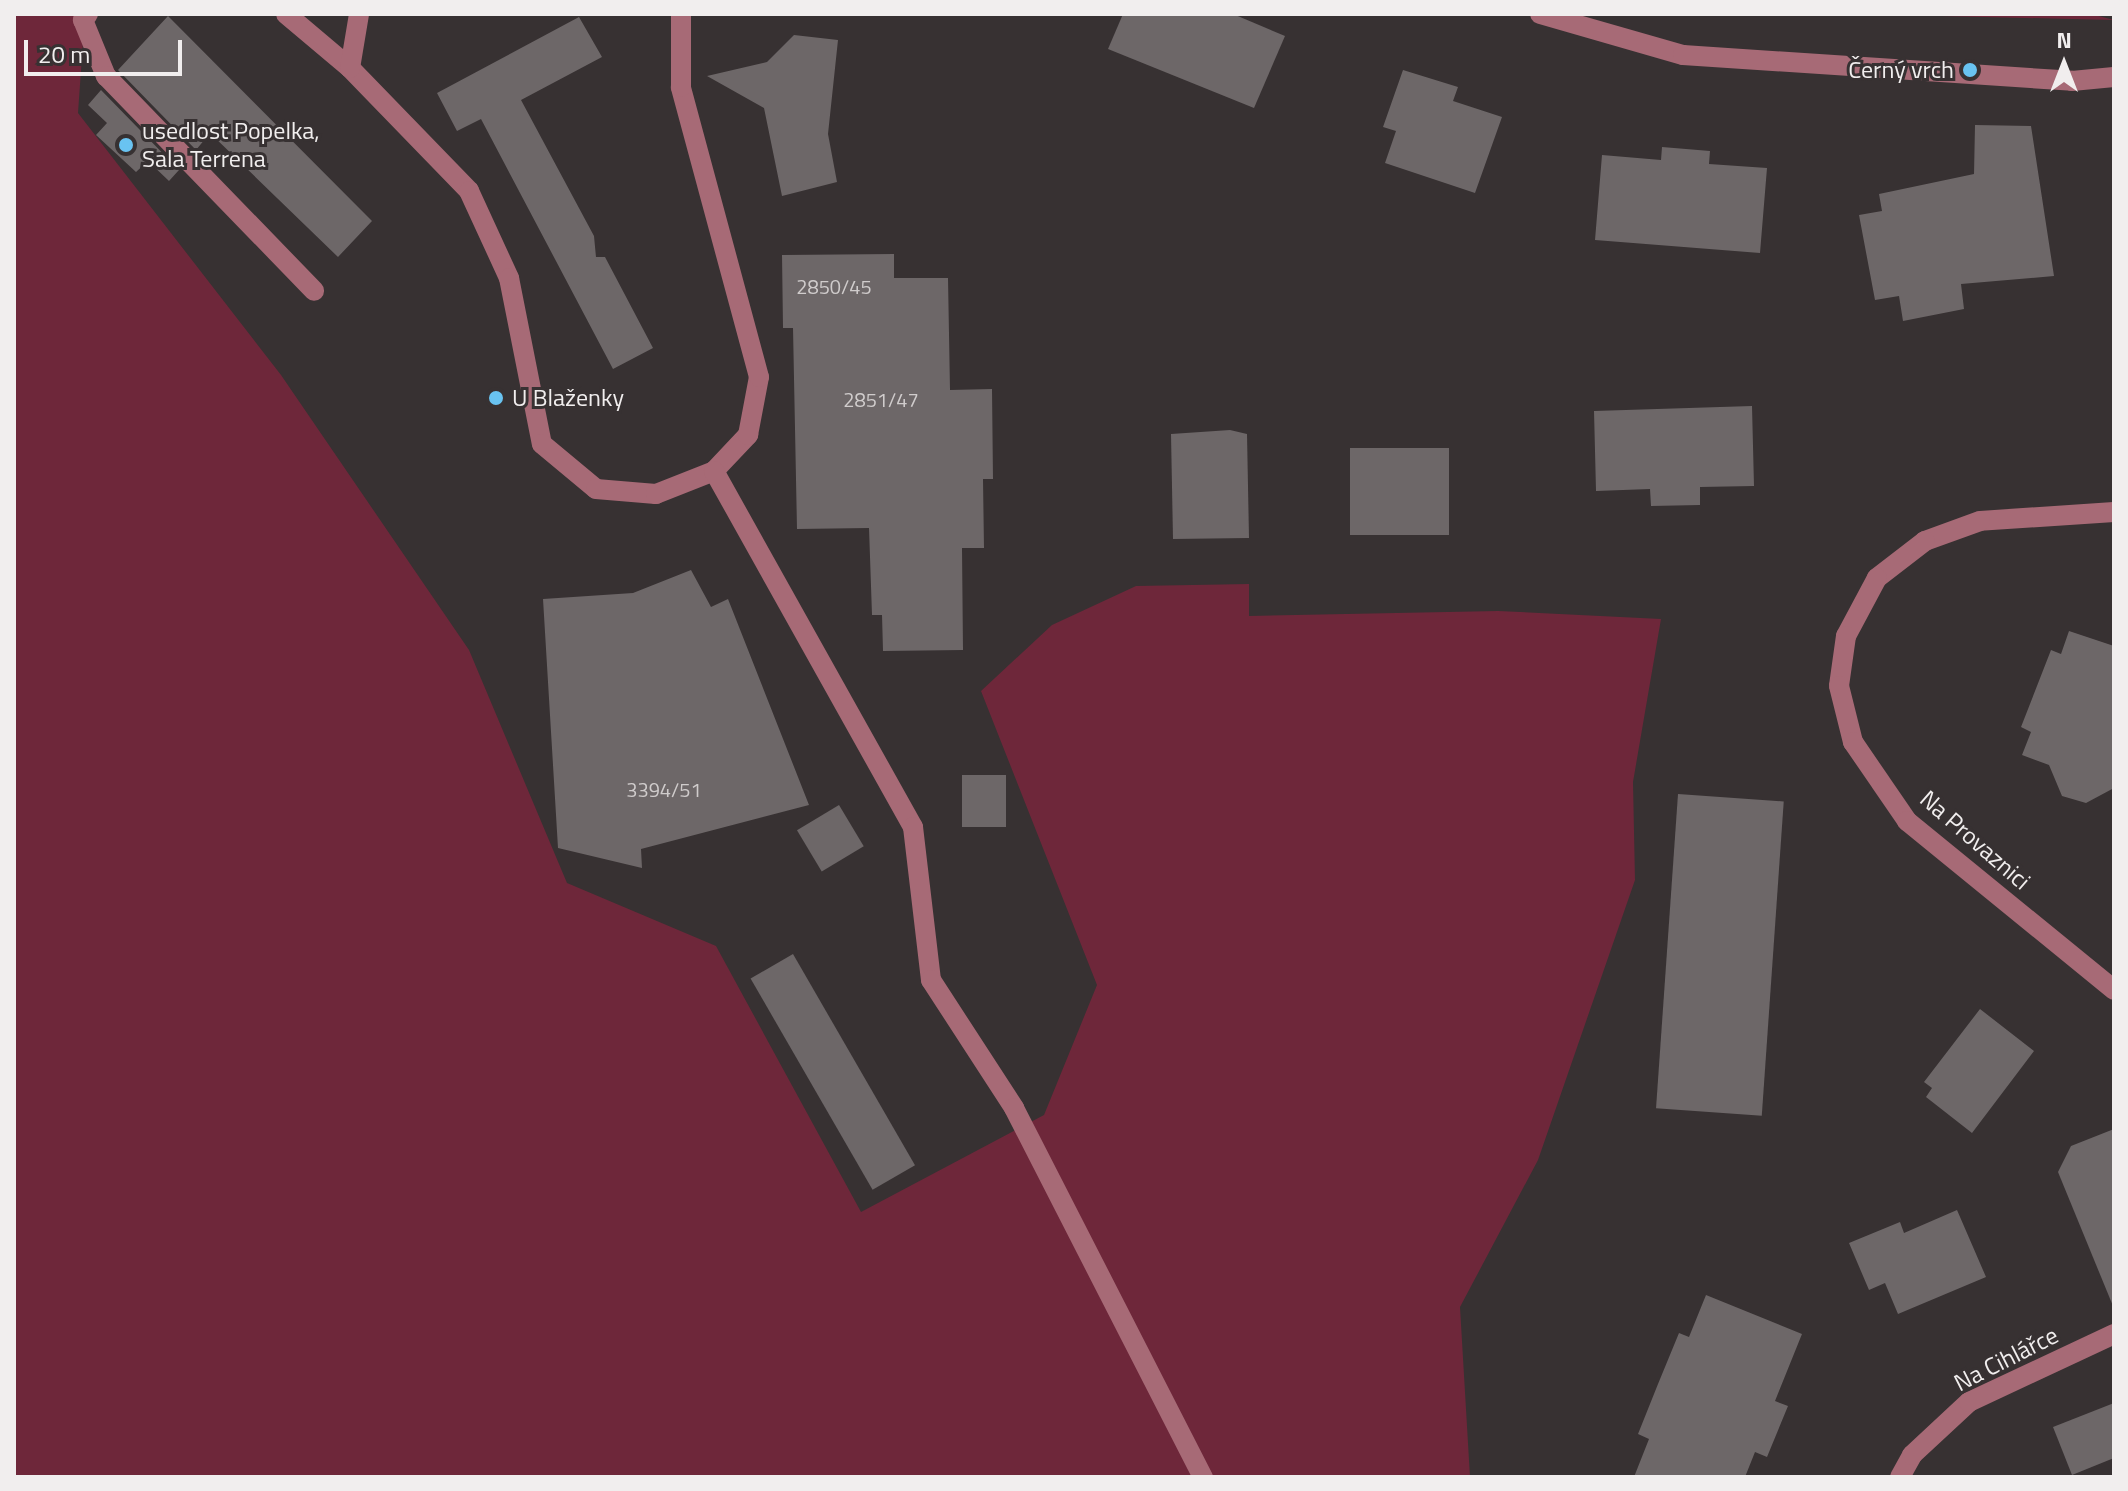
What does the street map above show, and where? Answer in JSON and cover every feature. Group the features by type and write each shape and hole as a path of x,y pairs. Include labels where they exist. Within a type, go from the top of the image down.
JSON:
{"street":[{"path":"88,14 83,20 106,76 314,291"},
{"path":"286,14 350,68 469,191 509,278 542,444 596,489 656,494 714,471 748,435 759,377 681,87 681,14"},
{"path":"350,68 359,14"},
{"path":"1540,14 1683,55 2072,81 2114,77"},
{"path":"714,471 913,827 931,980 1014,1108 1203,1477"},
{"name":"Na Provaznici","path":"2114,512 1980,521 1925,541 1877,578 1846,636 1839,686 1853,742 1907,821 2114,990"},
{"name":"Na Cihlářce","path":"1900,1477 1912,1455 1969,1402 2114,1334"}],"shaded area":[{"path":"14,14 85,14 78,113 281,375 469,650 567,883 716,946 861,1212 1044,1115 1097,985 981,691 1052,625 1136,586 1249,584 1249,616 1498,611 1661,619 1633,782 1635,880 1538,1160 1460,1307 1470,1477 14,1477"},
{"path":"1859,14 2091,14 2114,20 2071,19"}],"building":[{"path":"1123,14 1233,14 1285,36 1254,108 1108,49"},
{"path":"168,16 372,221 338,257 210,133 196,150 118,70"},
{"path":"579,17 602,57 521,100 594,236 596,257 605,257 653,348 613,369 481,119 457,131 437,93"},
{"path":"794,35 838,40 828,134 837,182 782,196 764,108 707,76 767,62"},
{"path":"1403,70 1458,87 1453,101 1502,117 1475,193 1385,163 1396,131 1383,127"},
{"path":"101,90 179,170 169,181 148,161 136,172 96,135 107,123 88,105"},
{"path":"1975,125 2031,126 2054,276 1961,284 1964,309 1903,321 1899,296 1875,300 1859,215 1882,211 1879,194 1974,174"},
{"path":"1662,147 1710,151 1709,164 1767,168 1760,253 1595,240 1602,155 1661,160"},
{"path":"894,254 894,278 948,278 950,390 992,389 993,479 983,479 984,548 962,548 963,650 883,651 882,615 872,615 869,528 797,529 793,328 783,328 782,255"},
{"path":"1752,406 1754,486 1700,487 1700,505 1651,506 1650,489 1596,491 1594,411"},
{"path":"1230,430 1247,434 1249,538 1173,539 1171,434"},
{"path":"1350,448 1449,448 1449,535 1350,535"},
{"path":"691,570 711,607 728,599 809,805 641,849 642,868 558,848 543,599 633,593"},
{"path":"2069,631 2114,646 2114,788 2086,803 2062,796 2049,765 2022,755 2031,732 2021,727 2051,650 2061,654"},
{"path":"962,775 1006,775 1006,827 962,827"},
{"path":"1678,794 1784,801 1762,1116 1656,1108"},
{"path":"839,805 864,846 822,871 797,830"},
{"path":"793,954 915,1165 873,1190 751,978"},
{"path":"1980,1009 2034,1051 1972,1133 1926,1097 1932,1088 1924,1082"},
{"path":"2114,1129 2113,1306 2058,1172 2071,1146"},
{"path":"1957,1210 1986,1277 1898,1314 1885,1283 1869,1290 1849,1243 1900,1222 1904,1233"},
{"path":"1706,1295 1802,1334 1775,1401 1788,1406 1767,1457 1755,1452 1745,1477 1634,1477 1649,1439 1638,1434 1679,1333 1689,1337"},
{"path":"2114,1403 2114,1458 2072,1475 2053,1427"}],"place":[{"name":"Černý vrch","path":"1970,70"},
{"name":"usedlost Popelka, Sala Terrena","path":"126,145"},
{"name":"U Blaženky","path":"496,398"}]}
